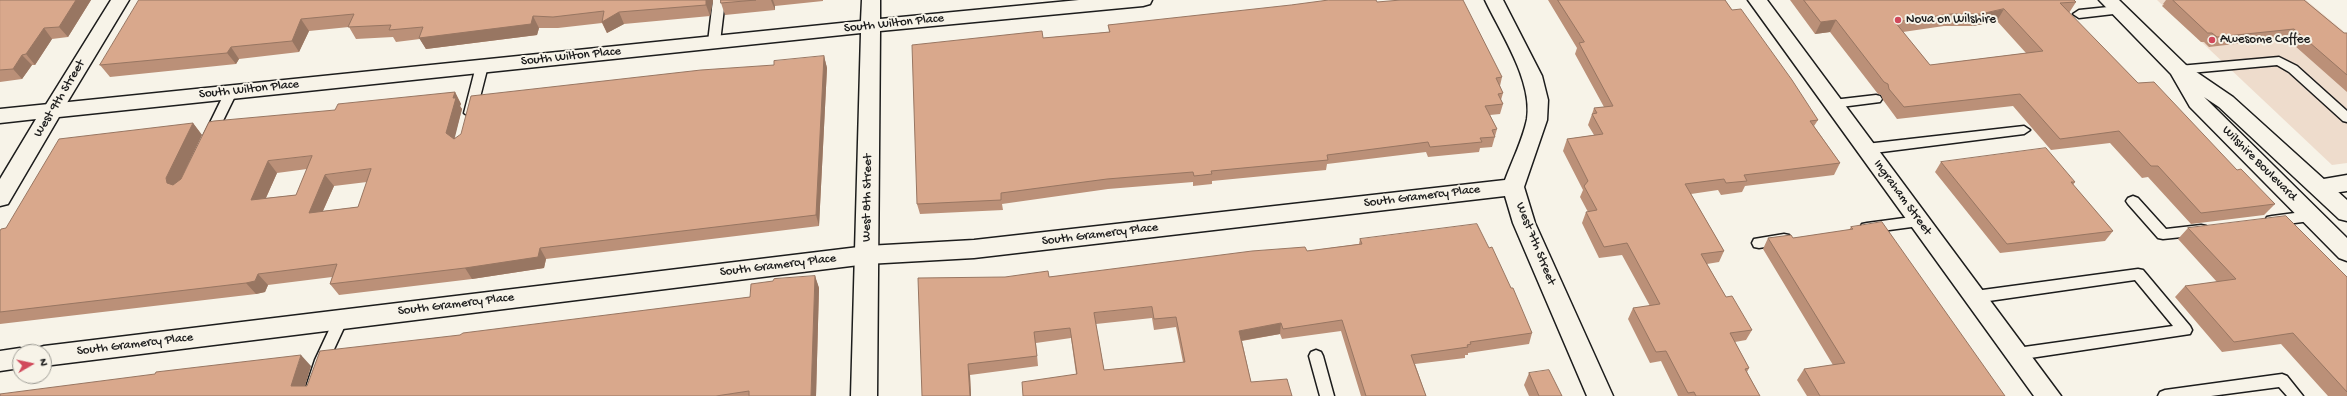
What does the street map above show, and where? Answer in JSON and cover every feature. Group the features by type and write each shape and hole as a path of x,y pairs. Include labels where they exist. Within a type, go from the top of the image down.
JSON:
{"street":[{"name":"West 9th Street","path":"0,198 120,0"},
{"name":"West 8th Street","path":"864,396 871,0"},
{"name":"South Wilton Place","path":"0,116 871,26 1143,0"},
{"name":"West 7th Street","path":"1494,0 1532,76 1538,100 1537,120 1513,187 1524,223 1600,396"},
{"name":"Ingraham Street","path":"1757,0 2048,396"},
{"name":"Wilshire Boulevard","path":"2113,5 2179,70 2226,102 2320,187 2347,214"},
{"name":"Wilshire Boulevard","path":"2179,70 2197,102 2347,252"},
{"path":"2320,187 2347,184"},
{"name":"South Gramercy Place","path":"52,355 867,255 974,249 1513,187"},
{"path":"0,361 12,359"}],"lane":[{"path":"714,42 719,0"},
{"path":"2079,14 2113,5"},
{"path":"2179,70 2279,61 2293,68 2347,118"},
{"path":"466,124 482,66"},
{"path":"203,149 231,92"},
{"path":"1833,104 1876,99"},
{"path":"1866,149 2024,130"},
{"path":"2133,201 2163,234 2216,228"},
{"path":"2255,223 2310,216"},
{"path":"1851,230 1919,221"},
{"path":"1760,243 1797,238"},
{"path":"1975,297 2138,274 2185,330 2017,354"},
{"path":"310,396 322,360 341,320"},
{"path":"1316,356 1327,396"},
{"path":"2165,396 2282,380 2296,396"}],"shaded area":[{"path":"2157,0 2306,0 2347,34 2347,163 2332,165"}],"building":[{"path":"0,0 76,0 59,27 44,28 26,54 22,55 13,69 0,70"},
{"path":"139,0 706,0 706,5 619,12 602,22 604,11 553,17 533,16 531,24 419,38 423,27 389,30 391,25 348,27 354,14 301,19 292,41 231,47 227,53 100,65"},
{"path":"721,0 756,0 721,3"},
{"path":"1329,0 1376,0 1377,2 1401,0 1463,0 1502,77 1496,78 1503,93 1498,94 1503,104 1485,106 1497,129 1492,130 1495,137 1480,138 1482,142 1430,147 1428,142 1327,155 1328,160 1211,171 1212,174 1194,176 1193,172 1107,179 1001,193 1001,200 917,204 912,45 1042,31 1043,38 1110,32 1108,25"},
{"path":"1558,0 1725,0 1732,10 1741,9 1792,80 1818,120 1810,121 1840,163 1744,175 1747,181 1726,183 1724,179 1685,184 1724,251 1701,254 1726,297 1732,296 1752,330 1730,333 1749,368 1745,369 1760,396 1696,396 1694,392 1688,393 1666,351 1656,352 1633,308 1660,304 1627,243 1604,247 1586,212 1597,210 1584,186 1588,181 1567,139 1603,134 1592,114 1597,113 1594,108 1613,106 1579,43 1584,42"},
{"path":"1804,0 2074,0 2076,2 2060,3 2138,83 2154,82 2237,170 2241,169 2275,204 2201,213 2158,166 2151,166 2119,131 2060,139 2020,94 1904,107 1889,89 1888,84 1884,82 1836,20 1821,22","holes":["2004,9 2043,51 1930,65 1895,22 1951,14 1980,14"]},
{"path":"2173,0 2304,0 2344,33 2347,33 2347,75 2294,29 2217,37 2212,33 2208,33"},
{"path":"824,56 816,215 540,248 538,257 465,268 330,284 337,264 258,274 255,281 246,283 0,312 0,231 1,229 6,228 59,139 193,123 166,178 167,183 173,185 181,179 209,122 335,110 338,104 455,92 453,98 456,98 446,133 454,139 461,134 471,96 701,70 774,65 774,61","holes":["312,156 296,195 251,200 268,161","371,169 358,207 309,213 325,175"]},
{"path":"2046,148 2075,182 2071,182 2113,231 2007,244 1941,162"},
{"path":"2286,216 2347,277 2347,392 2293,333 2234,342 2185,286 2236,279 2188,228"},
{"path":"1882,222 2005,396 1820,396 1804,369 1845,363 1768,238 1791,235 1793,238 1853,229 1851,227"},
{"path":"1477,224 1489,248 1492,247 1511,288 1513,288 1532,333 1470,342 1471,344 1467,345 1468,347 1411,355 1426,396 1366,396 1342,320 1283,329 1281,323 1239,331 1251,382 1287,379 1292,396 1023,396 1022,382 1077,374 1070,328 1034,332 1037,356 968,364 970,396 922,396 918,278 1005,277 1048,271 1049,277 1252,251 1305,247 1307,251 1362,244 1360,239","holes":["1152,307 1154,319 1176,317 1185,362 1104,370 1094,313"]},
{"path":"815,276 811,396 749,396 749,391 716,396 0,396 0,394 155,374 156,372 301,355 291,386 307,386 320,351 460,335 463,333 750,297 751,284 773,281 774,279"},
{"path":"1549,370 1562,396 1539,396 1529,373"}],"place":[{"name":"Nova on Wilshire","path":"1898,20"},
{"name":"Awesome Coffee","path":"2212,40"}]}
